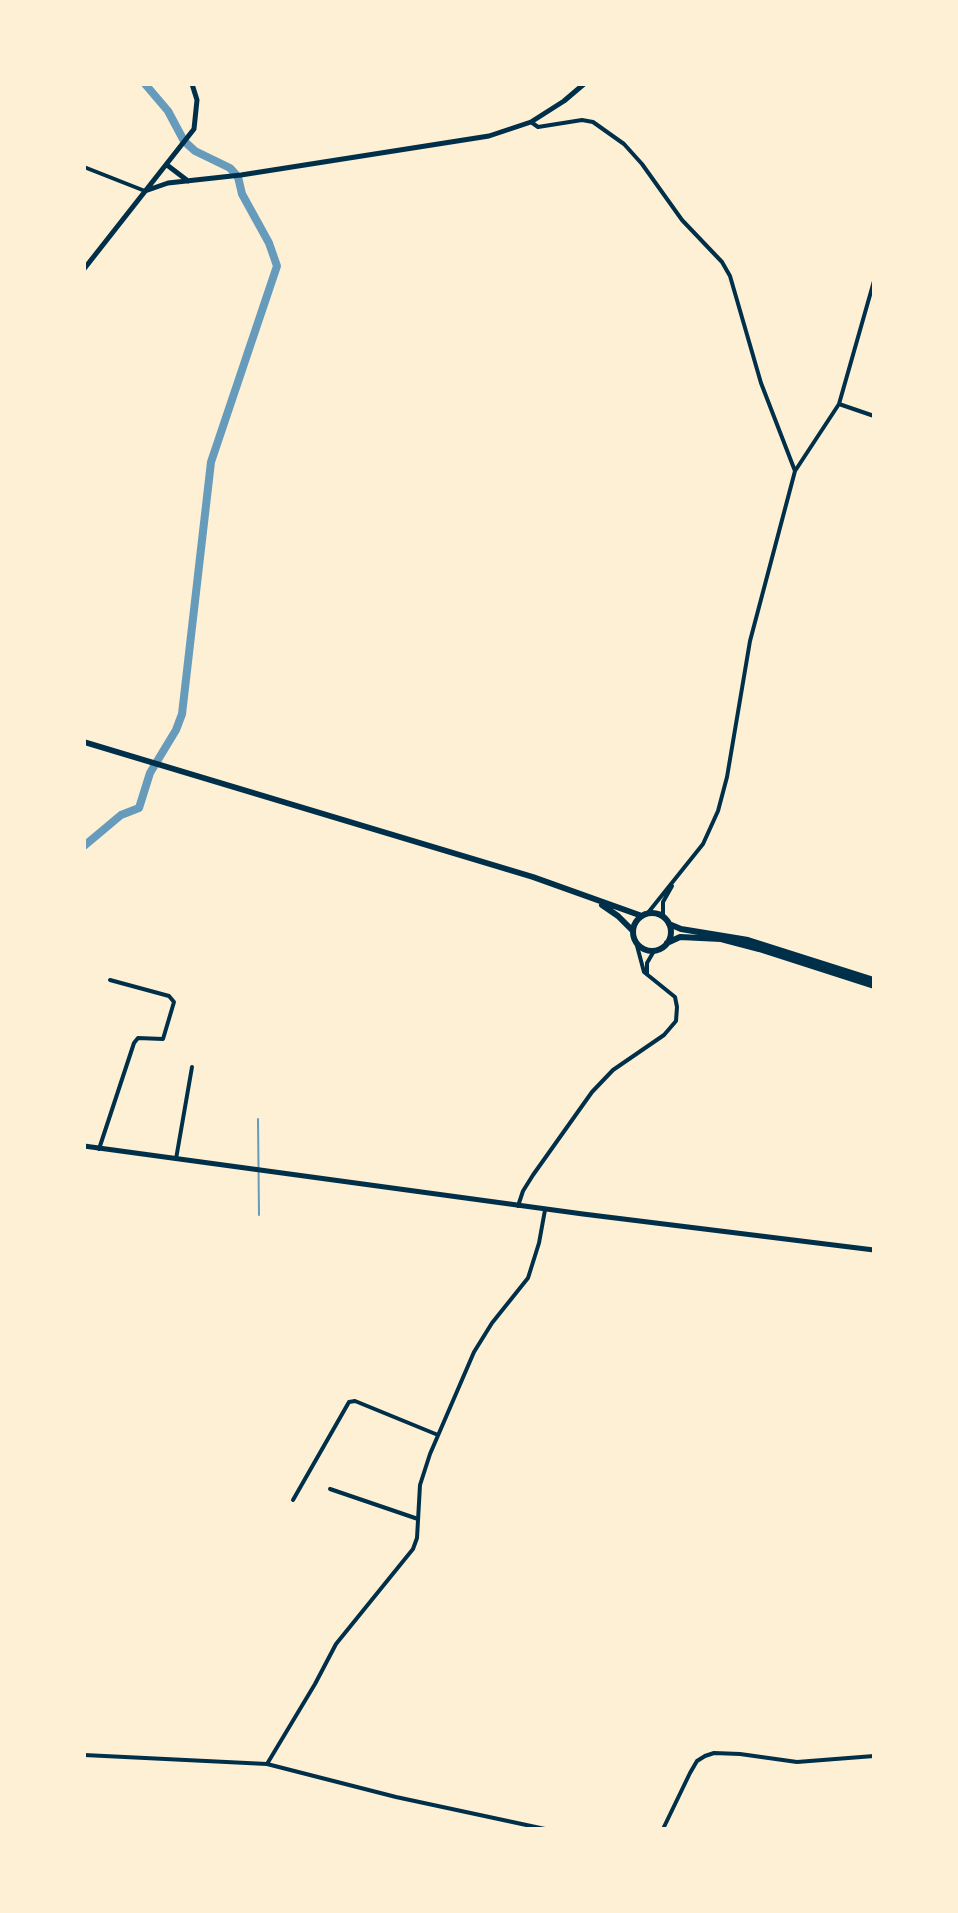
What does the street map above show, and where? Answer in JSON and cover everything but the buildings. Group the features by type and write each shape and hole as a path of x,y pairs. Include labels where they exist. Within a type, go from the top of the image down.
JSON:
{"main road":[{"path":"84,742 645,915 663,917 669,924 681,929 748,940 874,983"},
{"path":"578,892 609,908 633,932 636,942 644,949 654,951 680,937 721,939 874,983"},
{"path":"633,932 637,920 645,915"},
{"path":"667,943 671,934 669,924"}],"street":[{"path":"84,269 190,135 198,109 192,84"},
{"path":"84,167 145,191 176,182 231,177 468,140 531,122 584,84"},
{"path":"531,122 538,127 582,120 593,122 624,144 682,220 722,262 730,276 761,383 795,471"},
{"path":"167,165 189,182"},
{"path":"162,171 176,182"},
{"path":"645,915 703,844 718,811 727,777 750,641 795,471 839,404 874,281"},
{"path":"839,404 874,416"},
{"path":"663,917 664,898 682,871"},
{"path":"518,1206 533,1175 592,1092 613,1070 672,1027 677,1015 675,997 642,969 636,942"},
{"path":"647,976 647,963 654,951"},
{"path":"99,1149 134,1043 138,1038 163,1039 174,1002 169,996 110,980"},
{"path":"176,1159 192,1067"},
{"path":"84,1146 545,1210 874,1250"},
{"path":"267,1764 336,1644 410,1555 417,1538 420,1485 438,1435 474,1352 492,1323 528,1278 545,1210"},
{"path":"293,1500 349,1402 355,1401 438,1435"},
{"path":"330,1489 418,1519"},
{"path":"663,1829 690,1773 697,1761 705,1756 714,1753 740,1754 797,1762 874,1756"},
{"path":"84,1755 267,1764 396,1797 545,1829"}],"waterway":[{"path":"84,846 121,815 139,808 150,773 182,714 211,462 277,266 269,243 242,194 238,177 230,168 195,151 184,141 168,111 145,84"},
{"path":"258,1119 259,1215"}]}
